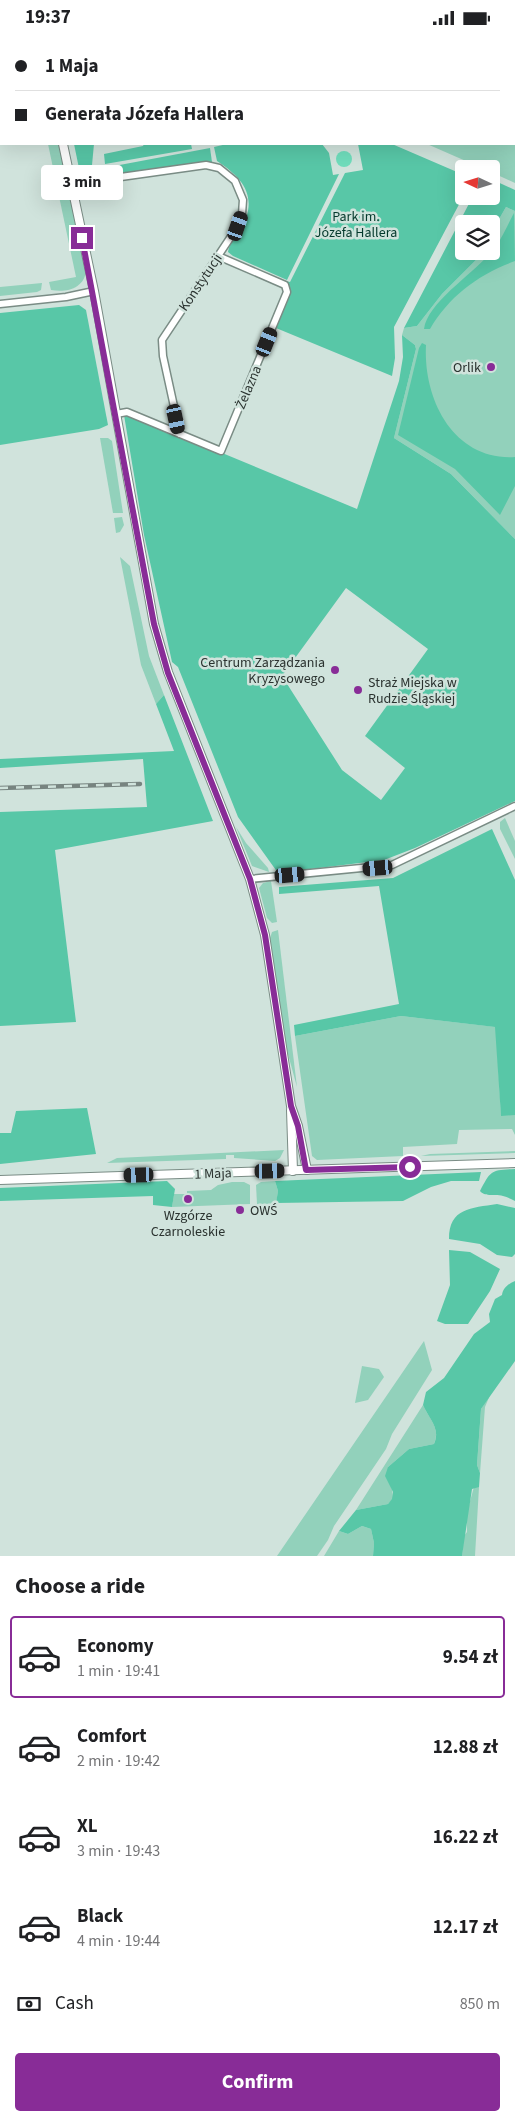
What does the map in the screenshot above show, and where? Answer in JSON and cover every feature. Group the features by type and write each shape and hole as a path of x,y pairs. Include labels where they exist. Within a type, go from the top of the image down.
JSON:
{"street":[{"path":"63,145 94,291 154,624 168,673 250,879 265,935 291,1106 290,1140 293,1171"},
{"name":"Konstytucji","path":"71,184 206,165 215,166 235,181 243,200 238,226 162,340 163,356 180,435"},
{"name":"Żelazna","path":"116,414 127,413 221,451 287,292 285,285 218,255"},
{"path":"0,304 66,297 94,291"},
{"path":"250,879 392,865 515,806"},
{"path":"291,1106 298,1126 306,1170"},
{"name":"1 Maja","path":"0,1180 515,1163"}],"shaded area":[{"path":"48,145 59,145 86,270 82,281 74,288 63,291 51,290 49,282 76,277"},
{"path":"429,145 515,145 515,183 500,176 500,160 463,160"},
{"path":"344,151 350,153 352,159 350,165 344,167 338,165 336,159 338,153"},
{"path":"506,207 515,211 515,539 451,474 394,438 416,349 415,345 402,335 404,328 417,326 442,294 476,260 500,260 500,218"},
{"path":"42,283 41,290 37,292 0,296 0,287"},
{"path":"100,438 108,438 112,441 123,513 113,513"},
{"path":"122,517 124,525 120,532 116,533 114,518"},
{"path":"120,557 130,566 149,656 164,695 156,704 141,665"},
{"path":"505,818 515,841 515,859 500,829 500,822"},
{"path":"236,827 246,843 268,868 269,872 252,866"},
{"path":"271,881 277,922 272,923 267,918 259,888 263,883"},
{"path":"278,930 297,1087 286,1047 270,938 272,932"},
{"path":"401,1016 496,1027 501,1115 515,1115 515,1135 512,1129 459,1130 457,1144 403,1147 403,1156 317,1160 312,1156 295,1036"},
{"path":"284,1150 280,1158 275,1161 234,1158 234,1155 226,1155 226,1159 107,1163 117,1158"},
{"path":"515,1151 515,1153 421,1156 430,1154"},
{"path":"275,1181 278,1191 276,1204 257,1204 256,1185 261,1182"},
{"path":"244,1182 250,1185 250,1204 172,1207 174,1194 187,1194 187,1191 211,1190 218,1185"},
{"path":"424,1341 432,1370 392,1434 386,1449 334,1526 328,1540 317,1556 277,1556"},
{"path":"362,1366 379,1369 384,1377 368,1400 355,1403"},
{"path":"490,1395 485,1407 480,1473 477,1465 481,1409"},
{"path":"423,1405 435,1428 436,1438 434,1444 409,1449 388,1467 393,1499 388,1504 356,1510"},
{"path":"474,1487 479,1487 475,1556 462,1556 464,1536 467,1532 467,1512"},
{"path":"362,1526 371,1529 374,1543 373,1556 324,1556 339,1531 348,1534"}],"green space":[{"path":"74,145 94,145 92,165 87,178 81,178"},
{"path":"191,145 192,149 105,164 104,154 143,146"},
{"path":"223,145 323,145 329,153 333,175 339,174 287,280 228,252 231,243 246,218 248,198 241,182 217,161 214,147"},
{"name":"Park im. Józefa Hallera","path":"358,145 394,145 455,171 455,205 459,205 394,327 395,358 392,376 276,328 289,294 286,281 290,282 345,173 363,170"},
{"path":"210,148 212,162 91,178 93,170"},
{"path":"500,183 515,190 515,211 506,207 500,218 500,215 463,215 468,205 500,205"},
{"path":"514,213 515,261 489,272 466,287 446,306 430,329 424,329 435,307 484,260 500,260 500,240"},
{"path":"455,230 455,260 476,260 442,294 417,326 404,328"},
{"path":"79,305 86,310 108,425 99,429 0,445 0,313"},
{"path":"402,335 415,345 416,349 394,438 451,474 515,539 515,801 415,848 384,860 278,873 238,817 178,667 172,662 144,535 124,415 128,414 357,509 399,381 403,357","holes":["346,588 428,649 365,736 405,768 381,800 342,770 282,676"]},
{"path":"422,343 426,345 426,366 430,386 437,406 446,423 459,438 475,449 494,456 515,457 515,486 500,515 455,469 398,435 419,348"},
{"path":"164,695 213,821 55,850 76,1022 0,1026 0,812 147,807 143,759 0,768 0,759 174,751 156,704"},
{"path":"492,829 515,880 515,1115 501,1116 495,1027 401,1016 295,1036 294,1025 399,1004 379,886 279,894 279,887 393,878"},
{"path":"87,1108 96,1154 0,1164 0,1133 11,1133 16,1111"},
{"path":"515,1169 515,1201 508,1197 488,1195 480,1191 490,1175 496,1171"},
{"path":"481,1172 479,1181 451,1181 431,1187 403,1201 276,1203 278,1191 275,1181"},
{"path":"167,1181 175,1189 172,1207 153,1205 153,1196 0,1201 0,1188"},
{"path":"497,1204 515,1208 515,1254 512,1257 497,1255 480,1244 449,1239 450,1229 457,1215 470,1209"},
{"path":"449,1250 470,1252 500,1269 490,1291 468,1324 445,1324 437,1321 450,1285"},
{"path":"515,1281 515,1361 481,1409 477,1465 480,1473 479,1487 472,1489 462,1556 373,1556 374,1543 371,1529 362,1526 348,1534 339,1531 356,1510 388,1504 392,1499 393,1492 385,1476 388,1467 409,1449 434,1444 436,1438 435,1428 423,1405 426,1392 444,1378 474,1334 490,1322 489,1314 495,1299 502,1295 503,1290 510,1283"}],"railway":[{"path":"0,788 140,784"}],"place":[{"name":"Orlik","path":"491,367"},
{"name":"Centrum Zarządzania Kryzysowego","path":"335,670"},
{"name":"Straż Miejska w Rudzie Śląskiej","path":"358,690"},
{"name":"Wzgórze Czarnoleskie","path":"188,1199"},
{"name":"OWŚ","path":"240,1210"}],"route":[{"path":"82,238 94,291 154,624 168,673 250,879 264,927 291,1106 298,1126 306,1170 410,1167"}]}
